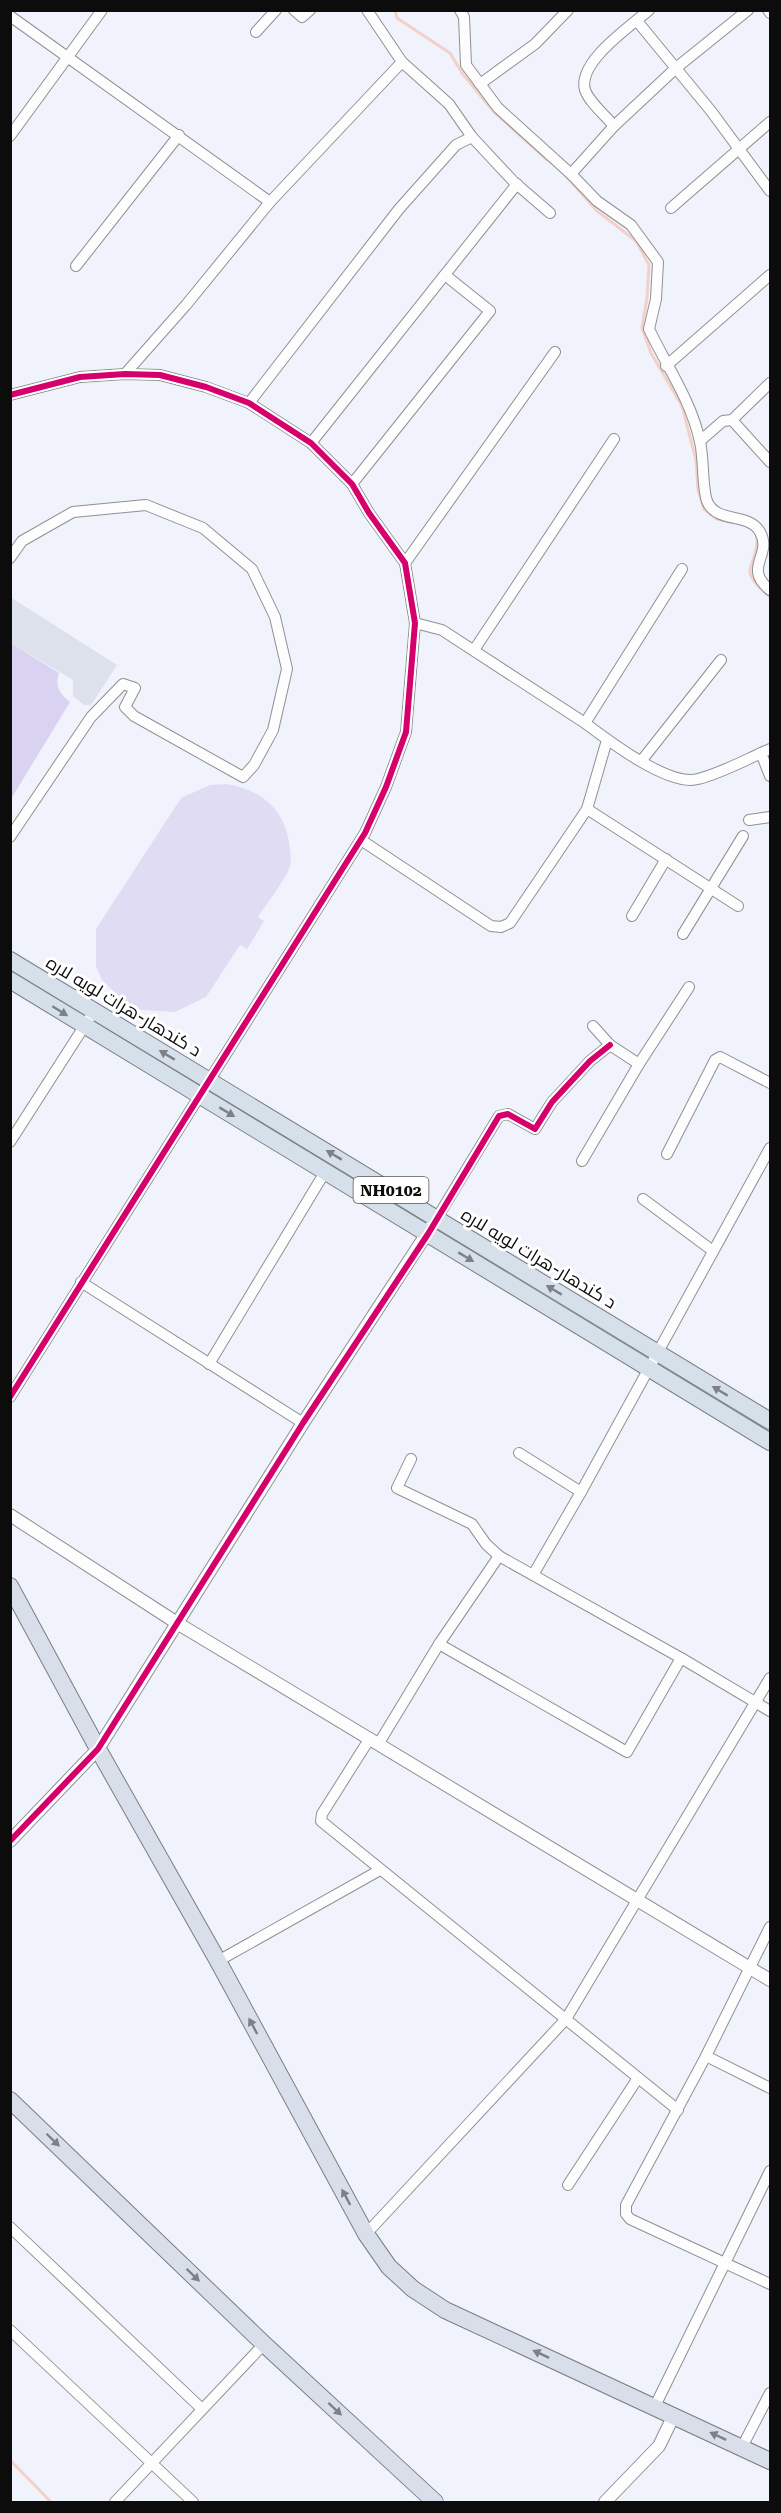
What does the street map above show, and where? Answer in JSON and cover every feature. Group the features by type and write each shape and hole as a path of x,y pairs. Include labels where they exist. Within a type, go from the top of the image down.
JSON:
{"highway":[{"name":"د کندهار-هرات لويه لاره","path":"10,960 771,1421"},
{"name":"د کندهار-هرات لويه لاره","path":"10,980 771,1442"}],"main road":[{"path":"10,1586 366,2234 388,2267 413,2289 445,2310 771,2461"},
{"path":"10,2100 264,2344 435,2502"}],"street":[{"path":"10,136 102,10"},
{"path":"256,32 276,10"},
{"path":"294,10 302,17 310,10"},
{"path":"368,10 402,62 449,104 472,137 517,184 550,213"},
{"path":"460,10 464,17 466,65 498,108 571,174 597,201 631,225 658,262 656,299 649,329 687,404 700,441 707,501 718,514 752,523 761,533 766,551 757,573 760,582 771,590"},
{"path":"480,84 534,44 567,10"},
{"path":"614,126 586,92 584,77 596,58 649,10"},
{"path":"571,174 614,126 676,68 748,10"},
{"path":"10,16 270,202"},
{"path":"637,21 771,190"},
{"path":"125,374 179,314 270,202 402,62"},
{"path":"671,208 771,122"},
{"path":"76,266 179,135"},
{"path":"249,403 399,209 456,145 472,137"},
{"path":"311,443 517,184"},
{"path":"352,484 490,311 445,275"},
{"path":"666,366 771,275"},
{"path":"405,563 555,352"},
{"path":"10,395 80,377 125,374 160,375 206,387 249,403 311,443 352,484 369,513 405,563 415,623 406,732 386,787 361,840 10,1397"},
{"path":"700,441 723,421 732,420 769,388"},
{"path":"732,420 771,462"},
{"path":"474,650 614,439"},
{"path":"10,558 22,541 73,512 146,505 203,528 252,569 276,617 286,669 273,730 254,765 243,777 134,716 125,707 135,688 123,684 91,717 10,837"},
{"path":"585,723 682,569"},
{"path":"415,623 442,630 665,776 682,781 698,779 766,751 771,776"},
{"path":"642,760 721,660"},
{"path":"361,840 491,926 501,927 510,923 586,809 607,740"},
{"path":"586,809 738,906"},
{"path":"749,820 771,818"},
{"path":"683,934 743,836"},
{"path":"632,916 666,860"},
{"path":"582,1161 688,987"},
{"path":"10,1142 94,1011"},
{"path":"593,1026 610,1045 639,1064"},
{"path":"10,1841 98,1749 303,1423 428,1234 499,1116 507,1114 535,1129 552,1102 590,1061 610,1045"},
{"path":"667,1154 715,1060 720,1057 771,1083"},
{"path":"532,1575 771,1148"},
{"path":"209,1364 325,1172"},
{"path":"643,1199 713,1251"},
{"path":"81,1282 303,1423"},
{"path":"519,1453 581,1491"},
{"path":"411,1459 398,1488 472,1524 486,1544 499,1556 771,1711"},
{"path":"10,1515 177,1623 771,1980"},
{"path":"499,1556 375,1740 322,1814 321,1821 678,2110"},
{"path":"439,1644 627,1752 681,1658"},
{"path":"366,2234 566,2019 771,1678"},
{"path":"218,1961 381,1870"},
{"path":"771,1927 678,2110 626,2205 626,2214 630,2219 725,2265 771,2284"},
{"path":"706,2056 771,2088"},
{"path":"568,2185 638,2078"},
{"path":"655,2406 771,2171"},
{"path":"10,2227 202,2409"},
{"path":"10,2330 193,2502"},
{"path":"115,2502 264,2344"},
{"path":"742,2447 771,2393"},
{"path":"605,2502 659,2446 674,2415"}],"shaded area":[{"path":"10,597 117,665 91,705 84,705 73,696 73,680 11,643"},
{"path":"11,643 59,673 57,682 59,689 70,702 11,799"},
{"path":"227,784 260,796 276,810 282,819 289,842 290,866 281,884 258,917 264,921 247,949 240,945 206,997 175,1012 141,1010 126,1003 102,980 96,966 96,929 181,798 210,785"}],"waterway":[{"path":"395,10 397,18 450,53 462,73 493,111 547,160"},
{"path":"566,176 596,210 636,241 649,265 642,328 651,353 682,406 696,460 698,490 704,509 717,519 733,523"},
{"path":"757,537 750,574 770,597"},
{"path":"10,2460 51,2502"}],"cycle path":[{"path":"10,395 80,377 125,374 160,375 206,387 249,403 311,443 352,484 369,513 405,563 415,623 406,732 386,787 365,833 10,1397"},
{"path":"10,1841 98,1749 303,1423 428,1234 499,1116 508,1114 535,1129 552,1102 590,1061 610,1045"}]}
